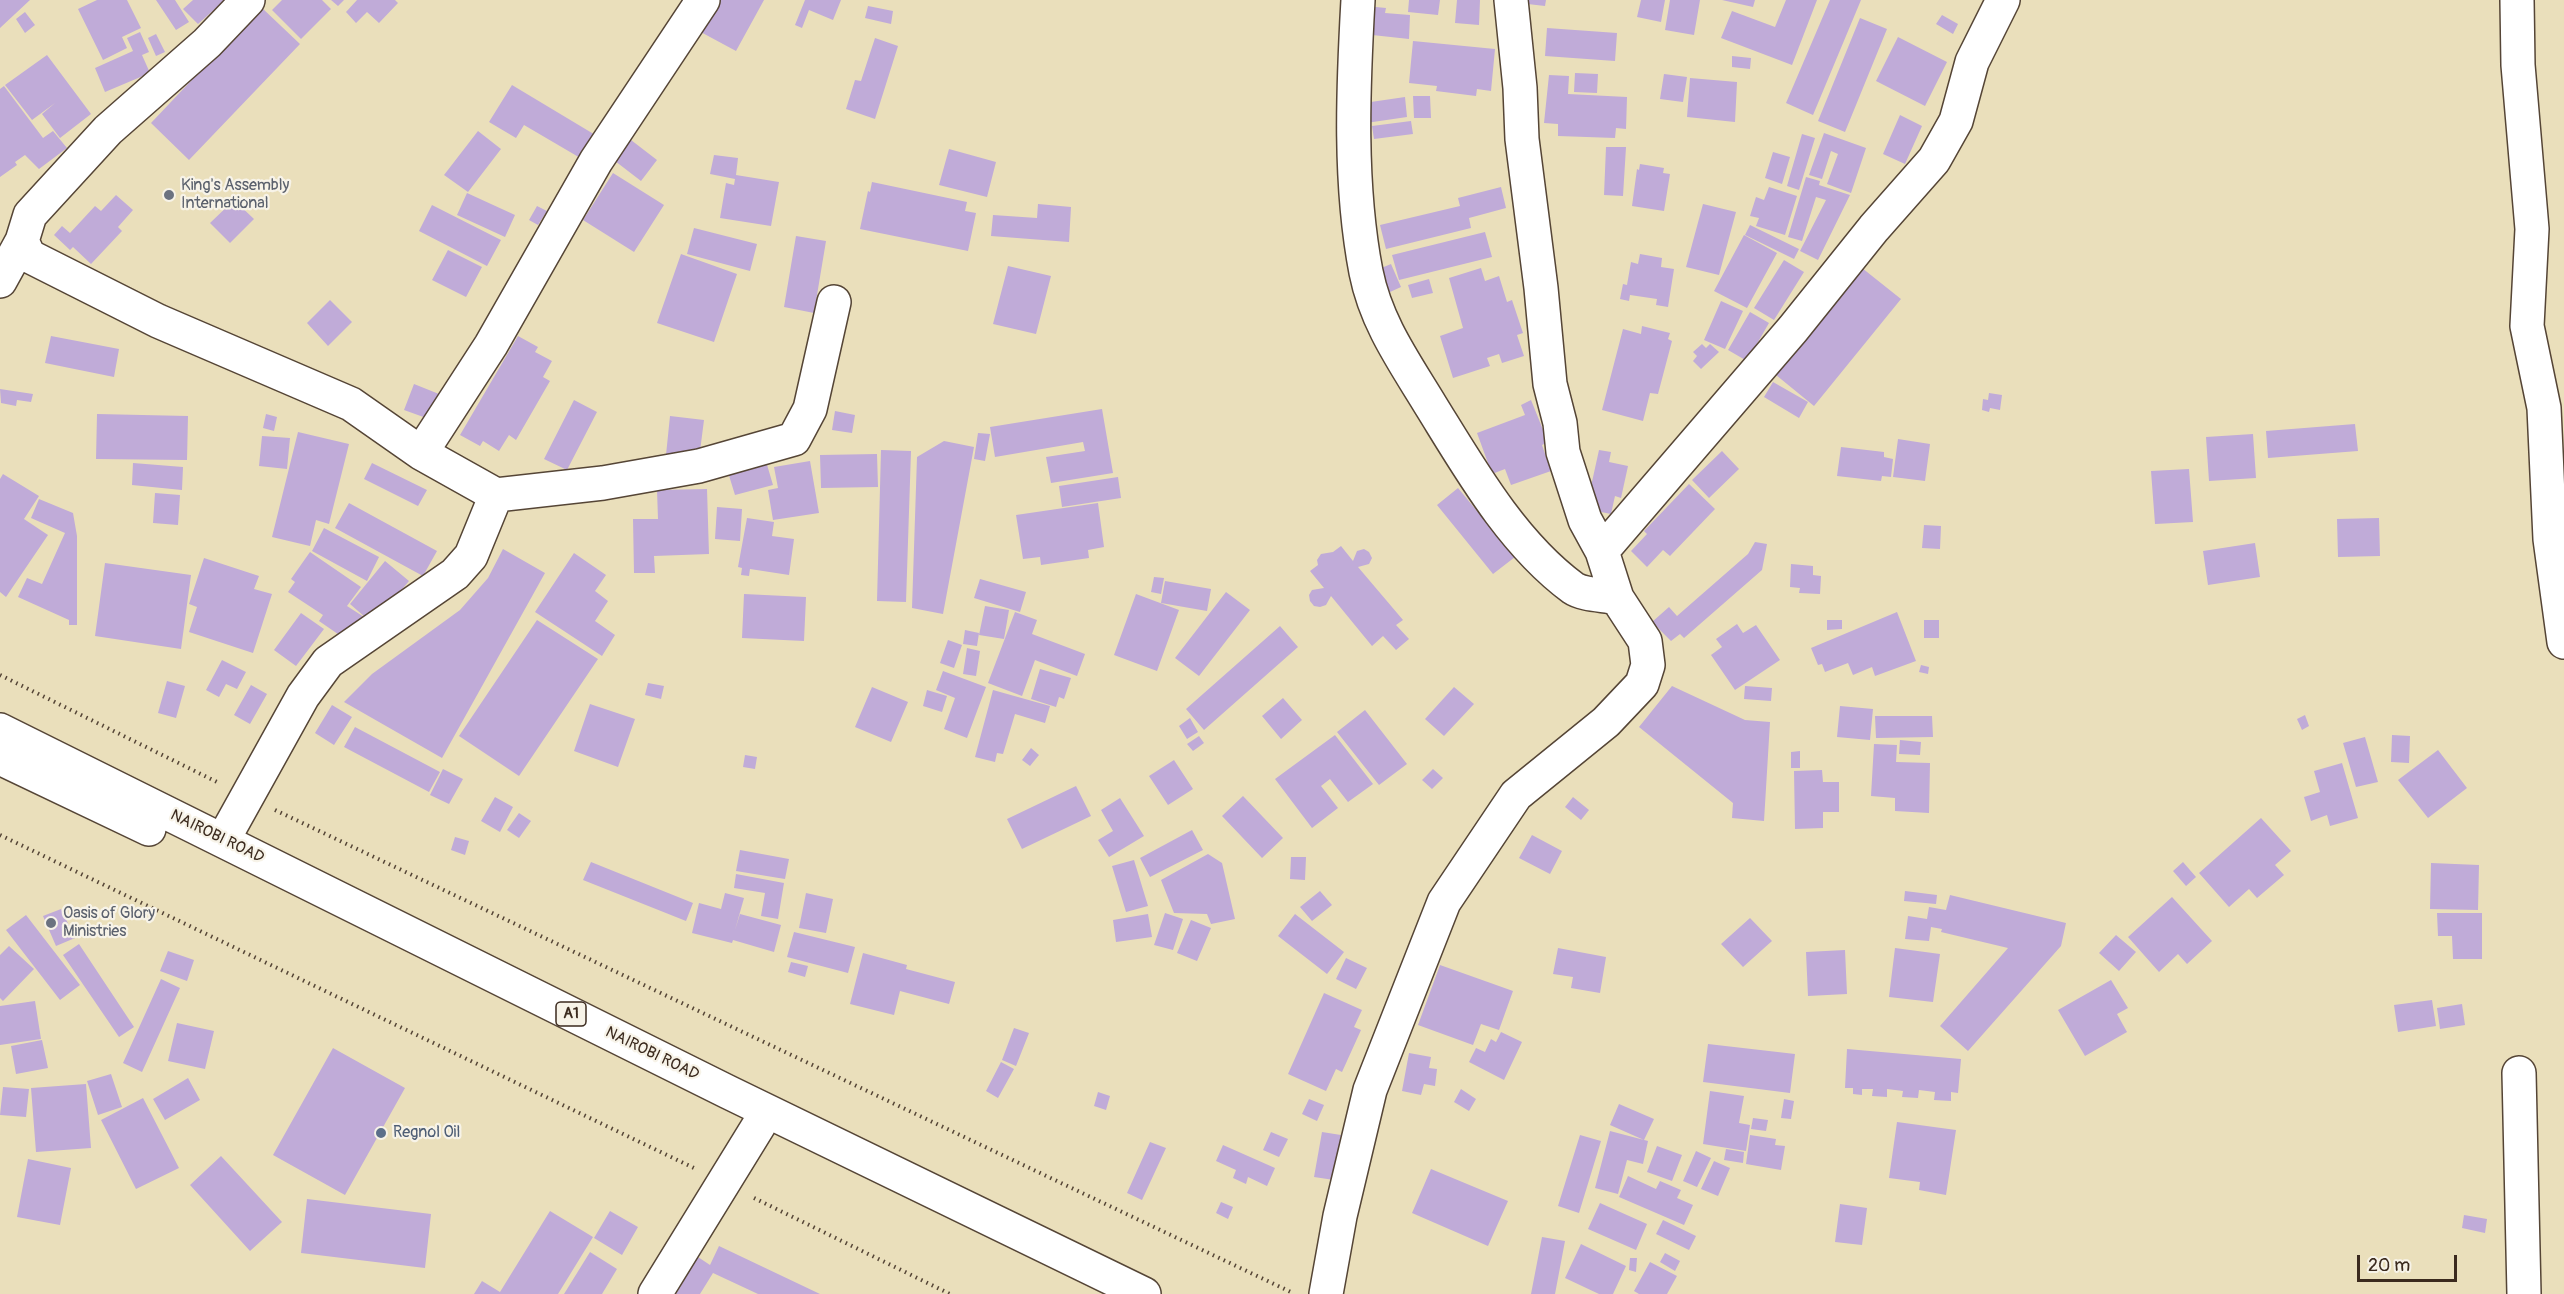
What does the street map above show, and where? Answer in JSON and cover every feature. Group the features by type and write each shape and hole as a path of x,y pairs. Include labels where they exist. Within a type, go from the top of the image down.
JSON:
{"main road":[{"path":"0,281 22,242 30,215 100,139 207,43 248,0"},
{"path":"421,453 491,345 596,161 703,0"},
{"path":"1358,0 1353,88 1356,156 1360,228 1366,273 1374,303 1394,347 1498,511 1545,563 1575,590 1617,598"},
{"path":"1326,1294 1340,1216 1371,1090 1444,902 1516,795 1606,722 1642,684 1648,665 1646,641 1617,598 1602,551 1585,520 1563,452 1560,423 1550,384 1541,288 1522,139 1520,88 1511,0"},
{"path":"1602,551 1686,451 1794,329 1874,228 1934,160 1956,121 1972,62 2003,0"},
{"path":"2517,0 2518,65 2532,229 2528,326 2544,408 2550,539 2564,642"},
{"path":"22,242 29,256 158,321 351,404 421,453 496,495 603,483 699,466 794,439 810,409 834,302"},
{"path":"223,840 303,696 328,662 455,574 471,556 496,495"},
{"name":"NAIROBI ROAD","path":"0,730 739,1097 1144,1294"},
{"name":"NAIROBI ROAD","path":"0,758 546,1018 1099,1294"},
{"path":"2519,1073 2524,1294"},
{"path":"655,1294 759,1125"}],"path":[{"path":"0,675 247,797 1296,1294"},
{"path":"0,835 725,1183 950,1294"}],"building":[{"path":"0,0 30,0 0,28"},
{"path":"97,0 127,0 141,28 122,37 127,48 103,60 78,9"},
{"path":"156,0 175,0 189,22 176,30"},
{"path":"193,0 225,0 198,24 183,9"},
{"path":"282,0 322,0 331,9 301,39 272,10"},
{"path":"331,0 344,0 338,6"},
{"path":"357,0 395,0 398,3 379,23 367,12 356,23 346,12"},
{"path":"713,0 764,0 736,51 697,30"},
{"path":"805,0 841,0 833,20 809,10 802,28 795,25"},
{"path":"1409,0 1440,0 1438,15 1408,12"},
{"path":"1457,0 1480,0 1479,25 1455,23"},
{"path":"1519,0 1546,0 1545,6 1519,3"},
{"path":"1641,0 1665,0 1661,22 1637,17"},
{"path":"1670,0 1700,0 1694,35 1665,30"},
{"path":"1722,0 1755,0 1753,7"},
{"path":"1786,0 1817,0 1792,65 1721,38 1732,11 1775,27"},
{"path":"1830,0 1861,0 1813,115 1786,103"},
{"path":"868,6 893,11 891,24 865,18"},
{"path":"1366,6 1386,8 1385,13 1410,15 1409,39 1363,34"},
{"path":"261,7 300,44 189,160 151,123"},
{"path":"25,12 35,25 25,33 16,19"},
{"path":"1942,15 1958,24 1953,34 1936,24"},
{"path":"1860,18 1887,29 1845,132 1818,121"},
{"path":"1547,28 1617,33 1615,61 1545,56"},
{"path":"140,32 149,52 142,55 150,73 105,92 95,68 133,51 127,38"},
{"path":"156,34 165,52 156,56 148,38"},
{"path":"1898,37 1947,62 1925,106 1876,81"},
{"path":"875,38 898,46 875,119 846,109 855,80 861,81"},
{"path":"1413,41 1495,49 1491,91 1477,89 1476,96 1436,91 1437,86 1409,83"},
{"path":"47,55 91,114 60,138 42,114 55,103 32,120 5,85"},
{"path":"1732,56 1751,58 1750,69 1732,67"},
{"path":"1575,73 1598,74 1597,93 1574,92"},
{"path":"1664,74 1687,77 1683,102 1660,99"},
{"path":"1549,75 1569,76 1568,94 1627,97 1626,129 1616,128 1615,138 1558,136 1558,124 1544,123"},
{"path":"1690,78 1737,82 1735,122 1687,117"},
{"path":"512,85 597,136 582,159 524,125 516,138 489,122"},
{"path":"4,86 43,138 53,131 67,148 39,169 25,155 15,162 17,165 0,177 0,89"},
{"path":"1413,96 1430,96 1431,118 1414,118"},
{"path":"1405,97 1407,117 1366,123 1364,103"},
{"path":"1900,115 1922,126 1905,164 1883,154"},
{"path":"1411,121 1413,134 1374,139 1372,126"},
{"path":"478,131 501,149 468,192 444,175"},
{"path":"1824,133 1866,148 1851,193 1827,184 1838,154 1831,151 1822,179 1809,175"},
{"path":"1802,134 1815,138 1799,190 1787,186"},
{"path":"631,140 657,160 641,181 615,161"},
{"path":"1606,147 1626,147 1623,196 1604,195"},
{"path":"949,149 996,162 987,197 939,185"},
{"path":"1773,152 1790,157 1782,184 1765,178"},
{"path":"714,155 738,158 736,175 779,182 771,226 720,218 726,183 734,185 735,179 710,174"},
{"path":"1640,164 1664,168 1663,173 1670,174 1664,211 1632,206 1637,169 1639,170"},
{"path":"613,173 664,205 634,252 583,220"},
{"path":"1806,177 1820,181 1819,185 1850,195 1818,260 1800,251 1826,200 1816,197 1802,241 1788,237"},
{"path":"872,182 967,202 965,211 976,213 968,251 860,229"},
{"path":"1501,187 1506,208 1469,218 1471,228 1386,249 1380,225 1460,206 1458,198"},
{"path":"1769,187 1797,196 1785,235 1756,226 1759,218 1750,216 1756,197 1764,200"},
{"path":"467,193 515,215 505,237 457,215"},
{"path":"116,195 133,210 118,227 122,231 91,264 73,247 70,250 54,235 62,226 70,233 95,206 101,211"},
{"path":"234,200 254,219 230,243 210,223"},
{"path":"1038,204 1071,207 1069,242 991,236 993,215 1037,218"},
{"path":"1703,204 1736,212 1719,275 1686,267"},
{"path":"432,205 501,240 487,266 419,231"},
{"path":"537,206 547,211 538,225 529,220"},
{"path":"1750,225 1799,249 1794,259 1745,235"},
{"path":"694,228 757,244 750,271 687,254"},
{"path":"1485,232 1492,257 1399,280 1392,255"},
{"path":"1744,235 1777,253 1747,308 1714,291"},
{"path":"796,236 826,241 814,313 784,307"},
{"path":"448,250 482,267 466,297 432,280"},
{"path":"681,254 737,274 714,342 657,323"},
{"path":"1640,254 1662,258 1661,267 1674,269 1668,307 1656,305 1657,299 1630,295 1629,301 1620,299 1623,284 1627,285 1631,262 1638,264"},
{"path":"1784,260 1804,272 1774,320 1754,308"},
{"path":"1391,264 1401,287 1390,292 1379,269"},
{"path":"1008,266 1051,276 1036,334 993,324"},
{"path":"1481,268 1485,281 1499,276 1507,302 1512,300 1523,333 1517,335 1524,356 1502,363 1499,354 1487,358 1490,366 1453,378 1440,336 1463,328 1449,278"},
{"path":"1862,268 1901,299 1814,406 1776,375"},
{"path":"1429,279 1433,293 1412,298 1408,285"},
{"path":"330,300 352,322 328,346 307,323"},
{"path":"1721,301 1743,311 1725,349 1704,340"},
{"path":"1750,312 1769,323 1747,361 1728,350"},
{"path":"1642,326 1670,333 1668,339 1672,341 1658,394 1650,393 1643,421 1602,410 1623,329 1641,334"},
{"path":"51,336 119,349 114,377 45,363"},
{"path":"518,336 538,347 535,352 552,361 543,377 550,381 516,440 509,435 499,451 483,441 480,446 460,435"},
{"path":"1702,344 1706,348 1710,344 1719,352 1701,369 1693,361 1697,356 1693,352"},
{"path":"1773,382 1808,402 1799,418 1764,397"},
{"path":"414,384 439,394 429,419 404,410"},
{"path":"0,389 33,394 31,402 17,400 16,406 1,403"},
{"path":"1989,393 2002,395 2000,410 1990,408 1989,412 1982,410 1983,399 1988,400"},
{"path":"574,400 597,412 567,470 544,459"},
{"path":"1531,400 1548,442 1542,445 1551,471 1511,485 1505,469 1492,474 1477,433 1525,415 1521,405"},
{"path":"1102,409 1113,473 1051,483 1046,457 1085,451 1083,442 995,457 990,427"},
{"path":"835,411 855,415 852,433 832,430"},
{"path":"97,414 188,416 187,460 96,459"},
{"path":"266,414 277,417 274,431 263,428"},
{"path":"670,416 704,420 699,459 666,455"},
{"path":"2355,424 2358,451 2268,458 2266,431"},
{"path":"298,432 349,444 329,524 316,520 310,546 272,537"},
{"path":"978,433 990,434 985,461 974,459"},
{"path":"2253,434 2256,478 2209,481 2206,437"},
{"path":"262,436 290,438 287,469 259,466"},
{"path":"1898,439 1930,444 1925,481 1893,477"},
{"path":"944,441 974,447 943,614 912,608 917,457"},
{"path":"1841,447 1884,452 1884,457 1893,459 1891,477 1882,476 1881,481 1837,476"},
{"path":"881,450 911,451 906,602 877,601"},
{"path":"1599,450 1611,452 1609,462 1628,466 1621,498 1615,496 1611,514 1586,509"},
{"path":"1722,451 1739,469 1709,498 1692,480"},
{"path":"877,454 878,487 821,488 820,455"},
{"path":"765,458 773,485 735,495 727,469"},
{"path":"810,461 819,513 773,520 768,490 778,488 774,467"},
{"path":"133,463 183,467 182,490 132,485"},
{"path":"372,463 427,490 418,506 364,479"},
{"path":"2189,469 2193,522 2155,524 2151,471"},
{"path":"3,474 39,496 24,519 48,535 6,597 0,592 0,479"},
{"path":"1118,477 1121,498 1062,507 1059,486"},
{"path":"1689,484 1715,509 1670,556 1663,550 1647,567 1631,551 1647,534 1644,531"},
{"path":"1458,488 1515,557 1493,574 1437,505"},
{"path":"707,489 709,554 654,556 655,573 634,573 633,519 658,519 657,490"},
{"path":"155,493 180,495 178,525 153,523"},
{"path":"39,499 73,513 77,536 77,625 69,625 69,620 18,597 27,578 42,584 65,533 31,518"},
{"path":"349,503 437,551 423,576 335,528"},
{"path":"1098,503 1104,547 1088,550 1089,558 1041,565 1040,557 1023,559 1016,515"},
{"path":"717,507 742,509 740,541 715,539"},
{"path":"747,518 774,522 772,536 794,539 789,575 750,569 749,576 741,575 742,568 738,567"},
{"path":"2379,518 2380,556 2338,557 2337,519"},
{"path":"1924,525 1941,526 1940,549 1922,548"},
{"path":"324,528 379,557 367,581 312,551"},
{"path":"1755,542 1767,544 1762,570 1684,638 1680,634 1671,641 1652,622 1669,607 1677,616 1748,554"},
{"path":"2255,543 2260,577 2208,585 2203,551"},
{"path":"1341,546 1353,561 1357,551 1364,549 1369,552 1372,558 1369,564 1358,567 1403,620 1396,625 1409,639 1396,650 1383,636 1372,646 1331,596 1326,605 1320,607 1314,606 1310,601 1309,595 1312,590 1324,588 1310,571 1318,565 1317,560 1321,554 1333,552"},
{"path":"503,549 545,573 442,758 344,702 372,674 460,610 488,578"},
{"path":"310,552 361,587 347,606 364,617 348,641 319,621 323,615 288,592 295,582 291,579"},
{"path":"574,553 606,575 595,591 608,601 595,621 615,635 602,656 535,612"},
{"path":"204,558 259,576 254,589 272,594 253,653 189,632 197,607 189,604"},
{"path":"385,561 409,581 373,624 350,604"},
{"path":"105,563 191,575 181,649 95,636"},
{"path":"1791,564 1813,566 1813,575 1821,576 1820,594 1799,593 1800,588 1790,587"},
{"path":"1154,577 1164,578 1161,594 1151,592"},
{"path":"980,579 1026,592 1020,612 974,598"},
{"path":"1165,581 1211,589 1207,611 1161,603"},
{"path":"1226,592 1250,610 1199,676 1175,658"},
{"path":"744,594 806,597 804,641 742,638"},
{"path":"1136,594 1179,610 1157,671 1114,655"},
{"path":"985,606 1009,610 1004,639 979,635"},
{"path":"1015,612 1037,620 1032,634 1085,654 1077,676 1035,660 1022,696 988,683"},
{"path":"1897,612 1916,661 1875,676 1872,667 1853,675 1848,663 1825,672 1822,664 1818,665 1811,648"},
{"path":"301,613 324,629 296,666 274,650"},
{"path":"537,620 598,659 519,776 459,736"},
{"path":"1827,620 1842,620 1842,629 1827,630"},
{"path":"1924,620 1939,620 1939,638 1924,638"},
{"path":"1737,624 1743,633 1756,625 1780,660 1735,690 1711,655 1722,647 1716,639"},
{"path":"1280,626 1298,647 1204,730 1186,709"},
{"path":"965,630 979,633 977,646 963,644"},
{"path":"948,640 962,645 954,668 940,663"},
{"path":"967,648 980,651 976,676 963,674"},
{"path":"222,660 246,672 237,689 226,684 219,697 206,690"},
{"path":"1921,665 1929,667 1928,674 1919,672"},
{"path":"1040,669 1071,678 1064,699 1059,697 1056,707 1031,699"},
{"path":"943,671 986,687 967,738 944,729 955,698 936,690"},
{"path":"167,681 185,686 176,718 158,713"},
{"path":"648,683 664,686 661,699 645,695"},
{"path":"251,685 267,694 250,724 234,715"},
{"path":"1672,686 1745,720 1770,722 1764,821 1732,818 1733,803 1639,727"},
{"path":"1745,686 1772,688 1771,701 1744,699"},
{"path":"872,687 908,702 891,742 855,727"},
{"path":"1454,687 1474,704 1444,736 1425,719"},
{"path":"927,690 947,696 942,712 923,706"},
{"path":"993,690 1050,706 1045,723 1015,714 1003,754 997,753 995,762 975,757"},
{"path":"1283,698 1302,720 1281,739 1262,716"},
{"path":"590,704 635,719 618,767 574,751"},
{"path":"332,705 352,717 334,745 315,733"},
{"path":"1840,706 1873,709 1870,740 1837,737"},
{"path":"1365,710 1407,764 1379,785 1337,732"},
{"path":"2305,715 2309,726 2302,730 2297,719"},
{"path":"1875,716 1932,716 1933,737 1876,738"},
{"path":"1190,718 1198,732 1187,739 1179,726"},
{"path":"355,727 440,772 429,792 344,747"},
{"path":"1335,735 1373,784 1348,802 1330,779 1321,786 1338,808 1312,828 1275,779"},
{"path":"2392,735 2410,736 2409,763 2391,762"},
{"path":"1199,736 1204,743 1193,751 1187,744"},
{"path":"2365,737 2378,782 2356,787 2343,743"},
{"path":"1900,740 1921,742 1920,755 1899,754"},
{"path":"1874,744 1897,745 1896,762 1930,763 1929,813 1895,811 1895,798 1871,796"},
{"path":"1031,748 1039,755 1030,766 1022,760"},
{"path":"2438,750 2467,788 2428,818 2398,780"},
{"path":"1800,751 1800,768 1791,768 1791,752"},
{"path":"745,755 757,757 755,769 743,767"},
{"path":"1174,760 1193,789 1168,805 1149,776"},
{"path":"2342,763 2358,818 2330,826 2327,815 2311,821 2304,797 2320,792 2314,771"},
{"path":"443,769 463,779 449,804 430,795"},
{"path":"1433,769 1443,778 1432,789 1422,780"},
{"path":"1822,770 1823,782 1839,782 1839,812 1823,812 1823,828 1795,829 1794,771"},
{"path":"1076,786 1091,816 1022,849 1007,819"},
{"path":"1243,796 1283,838 1262,858 1222,816"},
{"path":"495,797 513,807 500,832 481,821"},
{"path":"1573,797 1589,810 1581,820 1565,807"},
{"path":"1120,798 1144,836 1109,857 1098,840 1113,831 1101,810"},
{"path":"519,813 531,821 519,838 507,830"},
{"path":"2261,818 2291,851 2275,865 2284,875 2257,898 2249,889 2229,907 2199,873"},
{"path":"1192,830 1203,850 1150,877 1140,858"},
{"path":"1532,835 1562,851 1550,874 1519,858"},
{"path":"455,837 469,841 465,855 451,850"},
{"path":"740,850 789,859 785,879 736,871"},
{"path":"1208,854 1222,863 1235,919 1211,924 1207,914 1174,913 1161,880"},
{"path":"1291,857 1306,857 1305,880 1290,879"},
{"path":"1134,860 1148,906 1126,912 1112,866"},
{"path":"591,862 693,903 686,921 583,880"},
{"path":"2183,862 2196,877 2186,886 2173,871"},
{"path":"2431,863 2479,865 2478,910 2430,909"},
{"path":"736,874 784,883 778,919 761,916 765,893 734,888"},
{"path":"1320,891 1332,905 1312,921 1300,907"},
{"path":"1905,891 1937,895 1936,904 1904,901"},
{"path":"725,893 744,898 735,930 740,914 781,925 774,952 733,940 732,943 692,933 699,903 721,909"},
{"path":"806,893 833,899 826,933 799,928"},
{"path":"1950,895 2066,923 2061,946 1968,1051 1940,1026 2008,948 1941,932 1942,929 1931,927 1929,941 1905,939 1908,916 1927,919 1929,907 1946,910"},
{"path":"2172,897 2212,941 2187,964 2178,954 2159,972 2128,937"},
{"path":"61,909 75,938 56,946 43,916"},
{"path":"1165,913 1183,919 1173,950 1154,945"},
{"path":"2437,913 2482,913 2482,959 2453,959 2452,936 2438,936"},
{"path":"1148,914 1152,937 1116,942 1113,920"},
{"path":"1295,914 1344,952 1327,974 1278,936"},
{"path":"26,915 80,985 60,1000 6,930"},
{"path":"1750,918 1772,941 1743,967 1721,944"},
{"path":"1191,920 1211,928 1197,961 1177,953"},
{"path":"794,932 855,947 848,973 787,957"},
{"path":"2116,935 2136,952 2119,971 2099,953"},
{"path":"79,944 134,1027 119,1037 63,955"},
{"path":"9,946 34,969 3,1001 0,998 0,955"},
{"path":"1558,948 1606,957 1600,993 1571,988 1573,977 1553,974"},
{"path":"1895,948 1940,954 1933,1002 1889,997"},
{"path":"1845,950 1847,994 1808,996 1806,952"},
{"path":"168,951 194,960 187,981 160,971"},
{"path":"863,953 907,965 906,969 955,982 949,1004 900,991 894,1015 850,1004"},
{"path":"1346,958 1367,968 1356,989 1336,979"},
{"path":"791,962 808,966 805,977 788,972"},
{"path":"1440,965 1513,991 1499,1030 1481,1024 1473,1045 1418,1025"},
{"path":"161,979 180,988 142,1072 123,1063"},
{"path":"2111,980 2128,1008 2117,1014 2127,1032 2085,1056 2058,1010"},
{"path":"1324,993 1362,1010 1354,1027 1361,1030 1342,1072 1336,1069 1326,1091 1288,1074"},
{"path":"2432,1000 2436,1026 2398,1032 2394,1005"},
{"path":"35,1001 41,1039 0,1045 0,1006"},
{"path":"2462,1004 2465,1025 2440,1029 2437,1008"},
{"path":"177,1023 214,1031 205,1069 168,1061"},
{"path":"1014,1028 1029,1033 1016,1066 1002,1060"},
{"path":"1501,1032 1522,1042 1504,1080 1469,1062 1476,1048 1485,1052 1491,1039 1496,1042"},
{"path":"42,1040 48,1068 16,1074 11,1046"},
{"path":"1708,1044 1795,1054 1790,1093 1703,1082"},
{"path":"333,1048 405,1088 345,1195 273,1155"},
{"path":"1847,1049 1961,1059 1958,1093 1951,1092 1951,1101 1934,1100 1935,1092 1919,1090 1918,1098 1902,1097 1903,1091 1887,1089 1887,1097 1872,1096 1873,1089 1862,1089 1862,1095 1853,1094 1853,1088 1845,1088"},
{"path":"1409,1053 1431,1057 1429,1068 1437,1069 1435,1086 1424,1084 1421,1095 1402,1091"},
{"path":"1001,1062 1014,1069 998,1098 986,1091"},
{"path":"111,1074 122,1107 98,1115 87,1081"},
{"path":"188,1078 200,1100 165,1120 153,1099"},
{"path":"86,1084 91,1148 36,1152 31,1088"},
{"path":"3,1087 29,1089 26,1117 0,1115"},
{"path":"1461,1089 1476,1099 1469,1111 1454,1102"},
{"path":"1710,1091 1744,1096 1739,1123 1750,1125 1746,1151 1703,1144"},
{"path":"1098,1092 1110,1096 1106,1110 1094,1106"},
{"path":"143,1098 179,1168 136,1189 101,1120"},
{"path":"1309,1099 1324,1105 1317,1121 1302,1114"},
{"path":"1784,1099 1794,1101 1791,1119 1781,1118"},
{"path":"1619,1104 1654,1119 1644,1140 1610,1125"},
{"path":"1753,1118 1768,1120 1766,1131 1751,1129"},
{"path":"1897,1122 1956,1130 1946,1195 1919,1190 1920,1182 1889,1178"},
{"path":"1610,1131 1648,1141 1643,1164 1627,1160 1618,1194 1595,1188"},
{"path":"1271,1132 1288,1139 1279,1157 1263,1150"},
{"path":"1322,1132 1341,1135 1334,1180 1314,1177"},
{"path":"1580,1135 1601,1141 1579,1213 1558,1206"},
{"path":"1750,1135 1776,1139 1775,1145 1785,1146 1781,1170 1746,1164"},
{"path":"1150,1142 1166,1148 1142,1200 1127,1193"},
{"path":"1223,1145 1275,1168 1267,1186 1248,1177 1246,1184 1233,1178 1236,1170 1216,1161"},
{"path":"1657,1146 1682,1155 1672,1181 1647,1172"},
{"path":"1726,1149 1744,1152 1743,1163 1724,1160"},
{"path":"1696,1151 1711,1158 1697,1187 1683,1181"},
{"path":"221,1156 282,1222 250,1251 190,1185"},
{"path":"28,1159 71,1168 60,1225 17,1217"},
{"path":"1714,1161 1730,1168 1718,1196 1701,1189"},
{"path":"1431,1169 1508,1201 1488,1246 1412,1213"},
{"path":"1628,1176 1656,1189 1660,1181 1681,1190 1677,1198 1693,1205 1684,1225 1619,1197"},
{"path":"307,1199 431,1214 425,1268 301,1253"},
{"path":"1221,1202 1233,1207 1228,1219 1216,1213"},
{"path":"1600,1203 1647,1224 1636,1250 1588,1229"},
{"path":"1840,1204 1867,1208 1862,1245 1835,1242"},
{"path":"550,1211 593,1237 558,1294 474,1294 482,1281 500,1292"},
{"path":"610,1211 638,1227 622,1255 594,1238"},
{"path":"2464,1215 2487,1219 2485,1233 2462,1228"},
{"path":"1663,1220 1696,1236 1689,1250 1656,1234"},
{"path":"1542,1237 1565,1241 1555,1294 1531,1294"},
{"path":"1581,1244 1626,1266 1613,1294 1599,1294 1565,1278"},
{"path":"719,1246 820,1294 758,1294 713,1273 700,1294 676,1294 698,1257 710,1265"},
{"path":"590,1252 617,1269 602,1294 564,1294"},
{"path":"1665,1253 1680,1261 1675,1271 1660,1262"},
{"path":"1630,1258 1637,1258 1636,1272 1629,1270"},
{"path":"1650,1262 1677,1276 1667,1294 1639,1294 1634,1291"}],"place":[{"name":"King's Assembly International","path":"169,195"},
{"name":"Oasis of Glory Ministries","path":"51,923"},
{"name":"Regnol Oil","path":"381,1133"}]}
